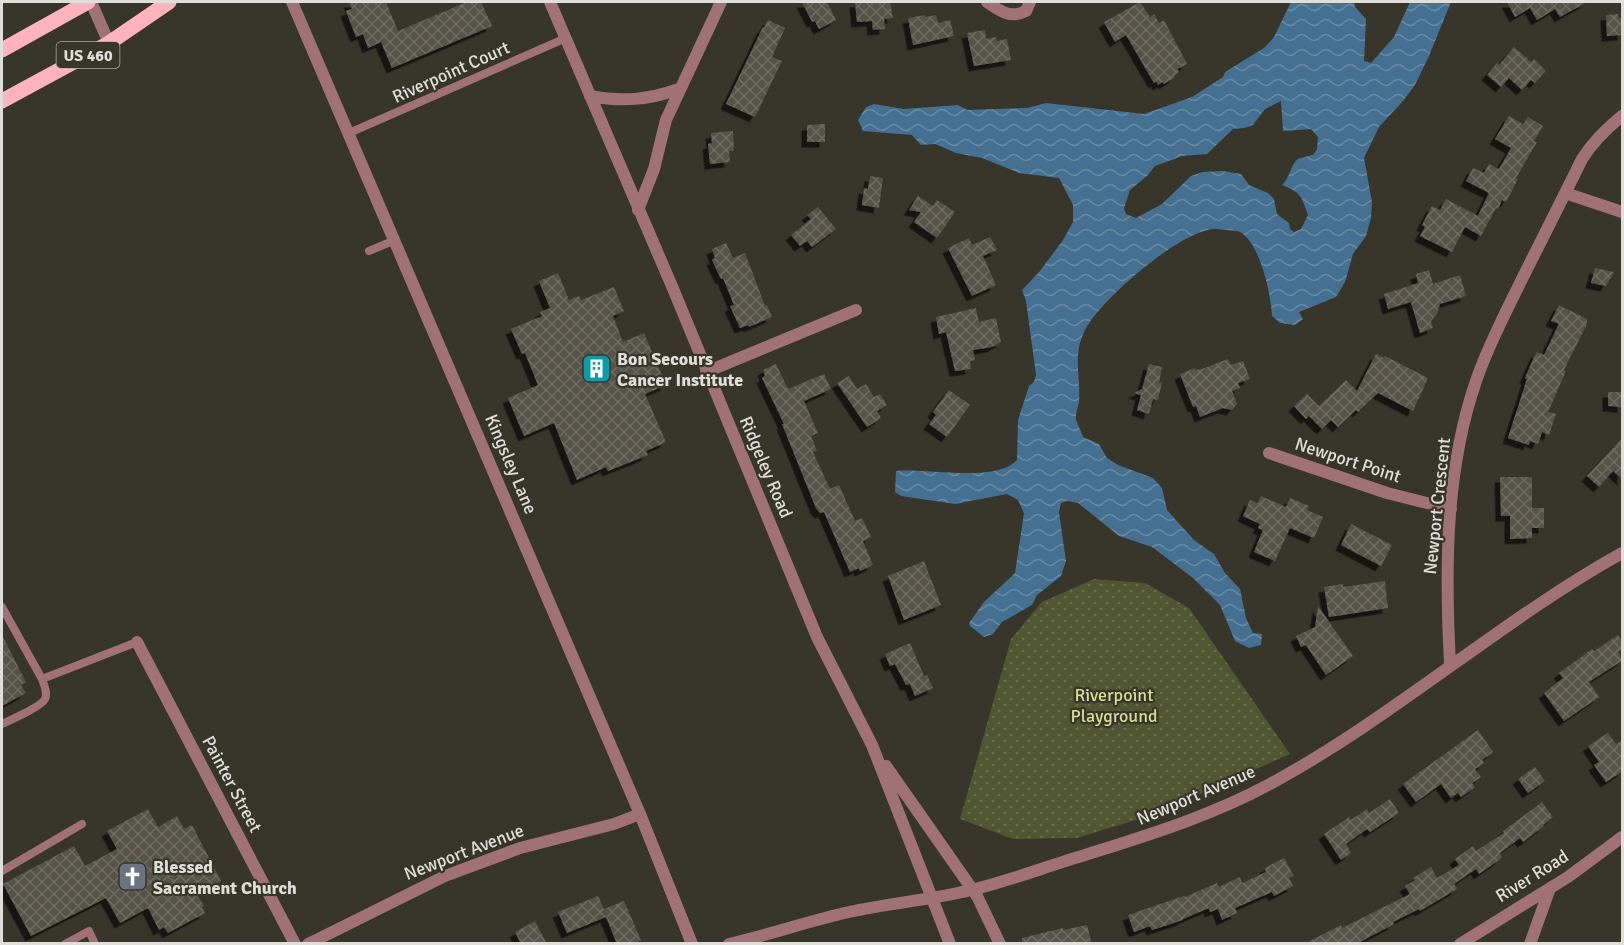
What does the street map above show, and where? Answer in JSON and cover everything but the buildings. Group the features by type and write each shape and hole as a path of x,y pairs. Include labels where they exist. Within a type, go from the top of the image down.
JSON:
{"main road":[{"name":"US 460","path":"2,50 89,2"},
{"name":"US 460","path":"2,101 109,43 169,2"}],"street":[{"path":"89,2 109,43"},
{"name":"Kingsley Lane","path":"292,2 640,814 692,944"},
{"name":"Ridgeley Road","path":"550,2 790,568 817,637 872,745 950,944"},
{"path":"638,210 654,170 666,120 721,2"},
{"path":"987,2 1012,16 1026,12 1030,2"},
{"path":"590,96 610,100 633,100 656,97 679,89"},
{"name":"Newport Crescent","path":"1450,664 1447,609 1451,509 1461,441 1476,381 1495,334 1582,159 1591,144 1623,116"},
{"path":"1565,193 1623,212"},
{"path":"706,372 856,310"},
{"name":"Newport Point","path":"1269,453 1387,493 1451,509"},
{"name":"Newport Avenue","path":"729,944 849,912 971,890 1158,833 1218,809 1269,784 1366,727 1450,664 1590,571 1623,553"},
{"name":"Painter Street","path":"137,642 295,944"},
{"name":"Ridgeley Road","path":"872,745 977,896 1000,944"},
{"name":"Newport Avenue","path":"308,944 445,876 520,848 614,824 640,814"},
{"name":"River Road","path":"1460,944 1568,877 1623,837"},
{"path":"1530,944 1551,888"}],"lane":[{"name":"Riverpoint Court","path":"349,133 566,38"},
{"path":"369,251 395,240"},
{"path":"2,607 46,691 45,699 40,704 2,724"},
{"path":"42,680 137,642"},
{"path":"2,871 82,824"},
{"path":"65,944 89,931 95,944"}],"green space":[{"name":"Riverpoint Playground","path":"1094,579 1145,583 1189,608 1290,754 1158,813 1077,838 1013,839 960,819 1011,639 1042,602"}],"water":[{"path":"1291,2 1354,2 1355,7 1366,19 1364,61 1371,63 1394,37 1410,2 1451,2 1415,85 1379,127 1364,158 1372,202 1371,218 1366,236 1353,254 1345,282 1336,297 1299,312 1303,319 1295,325 1280,323 1272,316 1263,270 1247,238 1238,231 1213,229 1198,233 1162,254 1142,269 1093,317 1085,330 1079,348 1079,402 1076,413 1076,420 1083,437 1099,444 1107,458 1118,465 1153,478 1162,488 1167,510 1194,540 1214,554 1225,573 1240,589 1246,618 1253,633 1262,634 1261,645 1249,648 1235,641 1220,605 1193,578 1152,547 1119,536 1078,503 1067,501 1061,503 1059,512 1066,561 1061,576 1037,595 1032,605 1002,622 993,634 984,637 969,623 984,602 1015,573 1024,513 1018,500 1007,494 955,504 901,496 895,492 896,471 978,473 1007,467 1017,460 1018,420 1029,386 1034,382 1036,375 1026,301 1022,290 1040,271 1063,240 1073,222 1073,205 1059,178 1019,173 982,158 956,153 935,144 921,145 912,135 863,131 858,120 866,107 874,104 904,109 958,105 967,110 1027,108 1046,103 1144,114 1192,97 1223,77 1225,72 1264,48 1274,37","holes":["1281,101 1283,131 1311,129 1318,137 1317,149 1313,155 1296,161 1282,185 1294,190 1304,203 1308,215 1301,229 1294,232 1290,229 1289,223 1277,214 1274,199 1268,193 1249,185 1241,174 1223,171 1203,172 1191,176 1162,204 1136,218 1126,214 1124,208 1130,190 1155,166 1182,156 1207,154 1233,129 1253,125 1265,109"]}],"place":[{"name":"Bon Secours Cancer Institute","path":"596,369"},
{"name":"Blessed Sacrament Church","path":"132,877"}]}
